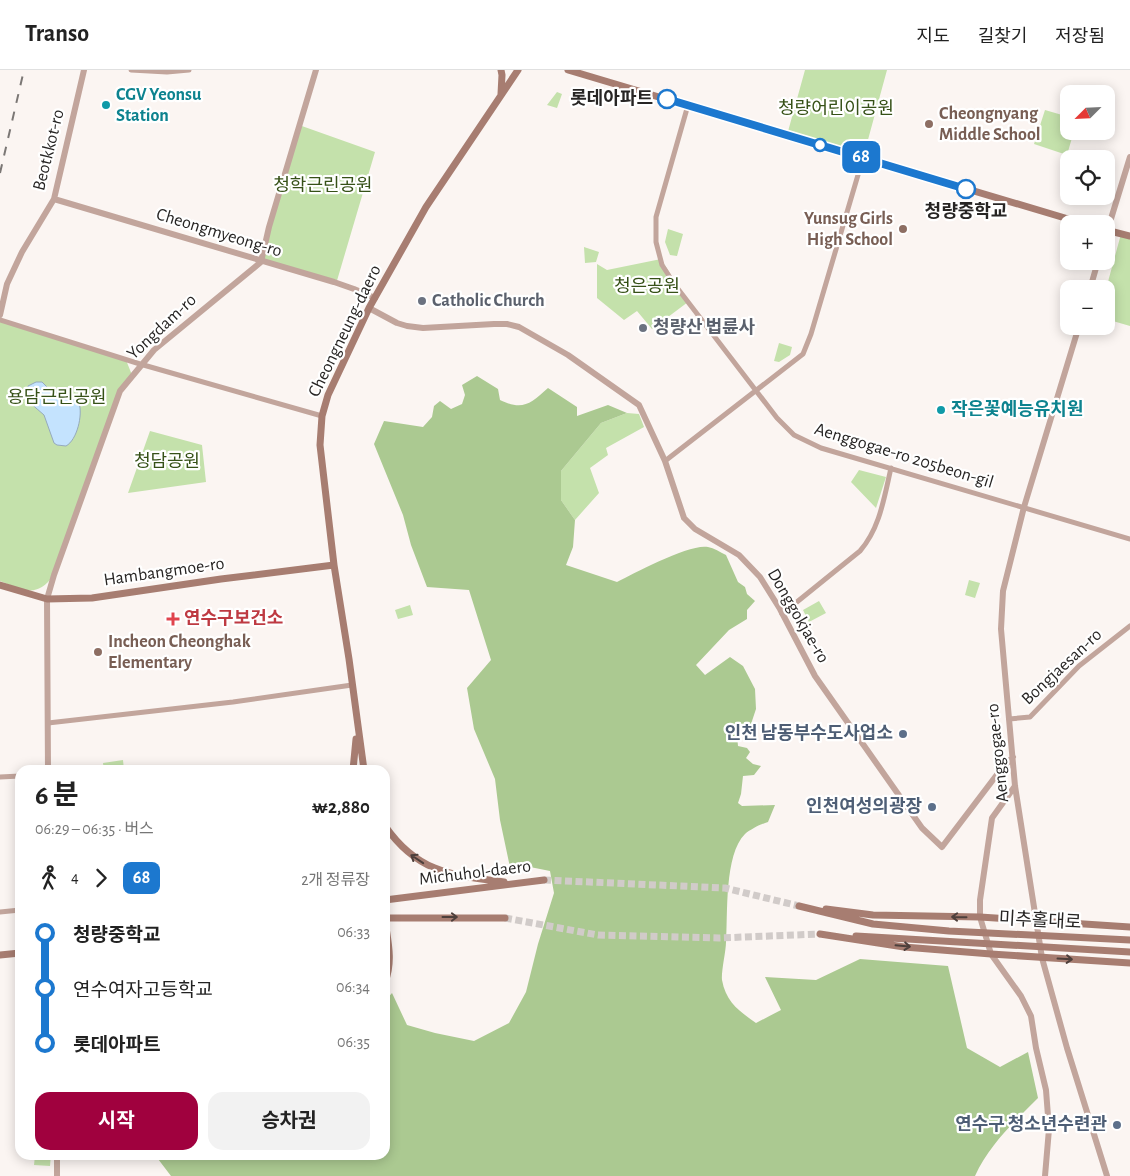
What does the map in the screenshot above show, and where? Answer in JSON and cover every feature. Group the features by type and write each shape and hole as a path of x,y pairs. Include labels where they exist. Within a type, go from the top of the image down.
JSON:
{"main road":[{"path":"500,96 502,85 501,70"},
{"name":"Cheongneung-daero","path":"357,728 334,565 320,445 322,416 328,395 369,308 426,207 518,70"},
{"path":"568,70 1060,217"},
{"path":"1115,233 1130,236"},
{"name":"Hambangmoe-ro","path":"0,586 47,599 92,598 220,579 334,565"},
{"path":"353,765 357,728"},
{"path":"357,728 358,765"},
{"path":"357,728 364,765"},
{"path":"390,833 398,844 420,861 444,873 514,884"},
{"name":"Michuhol-daero","path":"390,899 544,880"},
{"name":"미추홀대로","path":"980,917 873,915 799,906 865,922 949,931 1130,940"},
{"path":"980,917 1130,927"},
{"path":"390,918 505,918"},
{"name":"미추홀대로","path":"991,954 882,944 820,934 1130,952"},
{"path":"0,955 15,954"},
{"path":"991,954 1130,963"}],"street":[{"name":"Beotkkot-ro","path":"0,315 7,284 22,252 54,199 84,70"},
{"path":"131,70 167,72 189,70"},
{"path":"261,262 269,226 316,70"},
{"name":"Aenggogae-ro 205beon-gil","path":"688,105 656,217 656,242 662,265 675,285 776,418 794,435 820,448 1130,539"},
{"path":"665,461 803,354 864,158"},
{"path":"1113,215 1127,176 1130,158"},
{"name":"Cheongmyeong-ro","path":"54,199 354,289 375,298"},
{"name":"Yongdam-ro","path":"48,765 47,599 120,391 140,364 180,326 261,262"},
{"name":"Donggokjae-ro","path":"369,308 397,323 423,328 507,324 529,332 599,376 639,405 665,461 684,518 696,529 738,555 760,577 815,676 922,828 942,847 1002,768 1013,757"},
{"path":"0,320 140,364 322,416"},
{"name":"Aenggogae-ro","path":"1076,335 1024,507 1003,590 1001,629 1016,786 1042,958 1067,1048 1107,1176"},
{"path":"782,614 860,551 868,542 880,517 891,468"},
{"name":"Bongjaesan-ro","path":"1009,719 1030,717 1078,666 1130,626"},
{"path":"48,723 224,703 352,685"},
{"path":"0,776 15,776"},
{"path":"1016,786 992,818 980,900 980,917 991,954 1021,996 1031,1016 1046,1090 1049,1129 1045,1176"},
{"path":"0,912 15,910"},
{"path":"57,1160 58,1176"}],"green space":[{"name":"청량어린이공원","path":"805,70 887,70 863,158 787,135"},
{"path":"557,92 562,94 557,108 547,105"},
{"path":"1045,110 1060,114 1060,140 1071,140 1068,150 1060,150 1060,153 1034,144"},
{"name":"청학근린공원","path":"299,125 375,152 336,284 261,262"},
{"path":"668,229 683,234 677,256 670,255 665,242"},
{"path":"1121,234 1130,236 1130,326 1115,322 1115,280 1108,280 1111,270 1115,270 1115,256"},
{"path":"584,247 599,252 596,262 585,263"},
{"name":"청은공원","path":"661,259 688,302 652,329 637,311 624,320 597,298 597,264 607,270"},
{"name":"용담근린공원","path":"0,321 126,360 132,375 122,389 54,575 47,583 35,590 23,589 0,581"},
{"path":"779,343 792,347 790,355 779,362 774,361"},
{"path":"477,376 498,389 500,400 515,405 531,402 548,388 577,407 577,416 608,405 627,413 601,423 561,471 561,500 575,520 573,547 566,565 617,582 676,554 700,547 715,549 726,555 738,582 745,587 747,594 755,601 747,610 747,619 729,630 696,665 705,675 730,657 743,666 755,689 756,709 751,724 736,725 738,746 747,748 750,752 746,758 753,764 761,766 754,775 743,776 738,803 742,806 775,805 768,822 745,834 733,856 728,885 726,946 722,976 724,988 734,1005 756,1023 781,1010 765,977 816,980 860,959 948,966 967,1048 1000,1067 1028,1052 1038,1098 995,1144 975,1176 171,1176 159,1160 390,1160 390,995 392,993 407,1025 474,1041 509,1023 526,992 538,944 554,893 550,871 530,867 511,872 500,820 495,779 474,729 467,688 491,660 469,590 427,587 411,545 403,515 374,444 384,421 423,427 432,417 434,406 440,401 451,409 462,404 465,395 462,385"},
{"path":"627,413 639,414 644,427 606,448 608,455 590,468 599,493 575,520 561,500 561,471 601,423"},
{"name":"청담공원","path":"150,431 202,445 206,482 128,493"},
{"path":"859,470 886,477 876,508 851,482"},
{"path":"969,580 980,583 975,598 965,595"},
{"path":"819,601 826,613 809,622 803,610"},
{"path":"410,605 413,615 398,619 395,610"},
{"path":"123,760 124,765 103,765 103,763"},
{"path":"34,1160 51,1160 50,1166 34,1165"}],"water":[{"path":"36,382 42,382 52,392 70,396 79,403 78,427 70,443 66,446 54,443 44,415 28,401 28,386"}],"tunnel":[{"path":"544,880 725,888 799,906"},
{"path":"505,918 598,935 719,938 820,934"}],"railway":[{"path":"0,173 24,70"}],"bus line":[{"name":"68","path":"667,99 966,189"}],"place":[{"name":"롯데아파트","path":"667,99"},
{"name":"CGV Yeonsu Station","path":"106,105"},
{"name":"Cheongnyang Middle School","path":"929,124"},
{"name":"청량중학교","path":"966,189"},
{"name":"Yunsug Girls High School","path":"903,229"},
{"name":"Catholic Church","path":"422,301"},
{"name":"청량산 법륜사","path":"643,328"},
{"name":"작은꽃예능유치원","path":"941,410"},
{"name":"연수구보건소","path":"173,619"},
{"name":"Incheon Cheonghak Elementary","path":"98,652"},
{"name":"인천 남동부수도사업소","path":"903,734"},
{"name":"인천여성의광장","path":"932,807"},
{"name":"연수구 청소년수련관","path":"1117,1125"}]}
